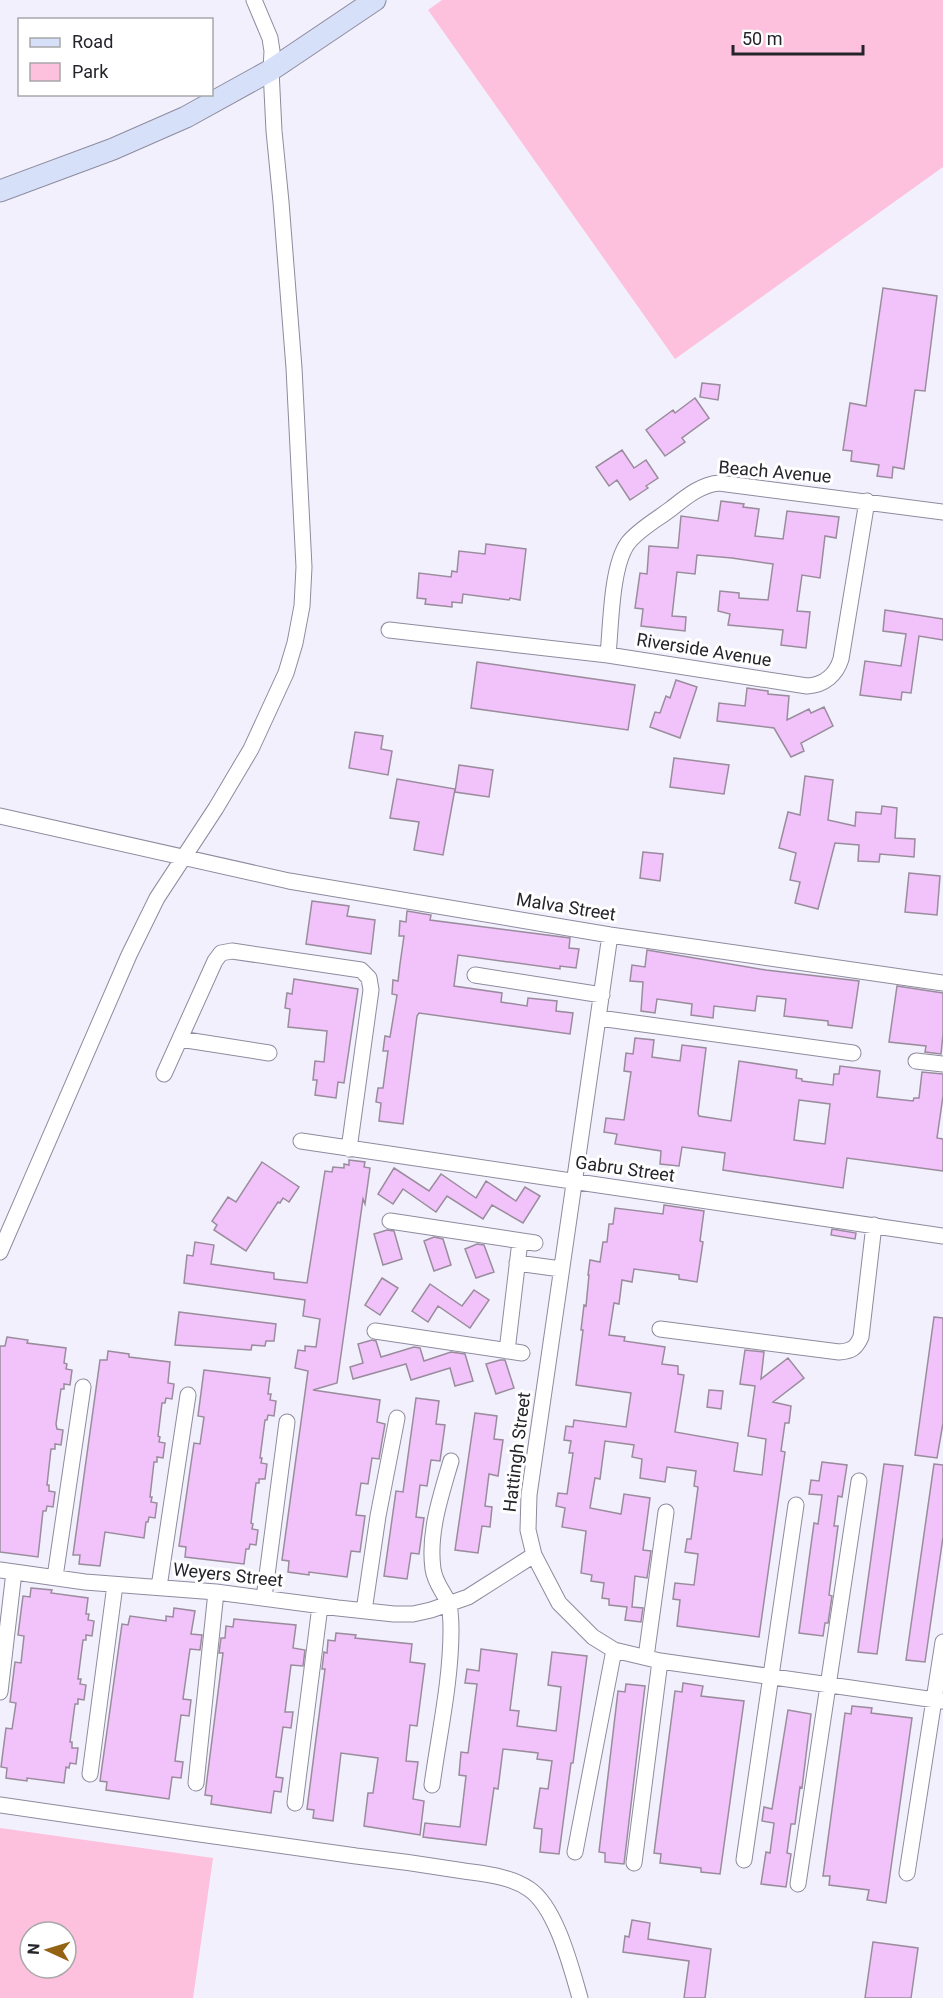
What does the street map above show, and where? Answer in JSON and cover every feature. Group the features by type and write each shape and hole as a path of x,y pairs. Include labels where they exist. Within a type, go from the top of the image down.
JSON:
{"street":[{"path":"0,1252 129,955 157,898 216,808 251,749 286,673 295,643 302,606 304,567 294,379 270,70 272,51 270,38 254,0"},
{"path":"0,191 14,188 113,149 175,122 270,70 375,0"},
{"name":"Beach Avenue","path":"608,655 616,576 627,544 704,486 719,483 943,512"},
{"name":"Riverside Avenue","path":"389,630 608,655 807,686 818,684 835,673 841,659 867,501"},
{"name":"Malva Street","path":"0,816 289,881 610,934 943,983"},
{"name":"Hattingh Street","path":"610,934 529,1494 528,1530 534,1555 559,1603 593,1637 614,1650 653,1659 939,1701"},
{"path":"164,1074 215,961 221,953 232,951 362,970 369,978 371,990 349,1149"},
{"path":"475,975 602,995"},
{"path":"599,1018 853,1053"},
{"path":"180,1039 268,1053"},
{"path":"916,1061 943,1065"},
{"name":"Gabru Street","path":"301,1141 943,1236"},
{"path":"375,1331 514,1352 517,1263 527,1242 390,1221"},
{"path":"660,1329 839,1352 850,1351 857,1346 861,1337 874,1225"},
{"path":"517,1263 561,1269"},
{"path":"55,1577 83,1387"},
{"path":"159,1587 188,1395"},
{"path":"364,1611 378,1516 397,1418"},
{"path":"264,1598 287,1422"},
{"path":"432,1785 450,1645 449,1604 433,1571 433,1555 436,1516 451,1461"},
{"path":"798,1884 859,1481"},
{"path":"744,1860 796,1505"},
{"path":"634,1863 666,1512"},
{"name":"Weyers Street","path":"7,1571 115,1585 216,1592 364,1611 413,1614 468,1597 534,1555"},
{"path":"0,1692 7,1571"},
{"path":"90,1774 115,1585"},
{"path":"196,1783 216,1592"},
{"path":"294,1803 320,1606"},
{"path":"907,1873 939,1701 943,1642"},
{"path":"575,1852 614,1650"},
{"path":"0,1805 432,1866 514,1881 536,1894 547,1911 560,1936 580,1998"}],"green space":[{"path":"442,0 943,0 943,167 675,359 428,10"},
{"path":"0,1828 213,1858 193,1998 0,1998"}],"building":[{"path":"883,288 937,296 925,391 915,390 904,469 893,467 892,478 877,476 879,465 851,461 852,451 843,450 850,403 866,406"},
{"path":"702,383 720,385 718,400 700,397"},
{"path":"695,398 709,418 682,438 685,442 665,456 646,430 673,410 675,413"},
{"path":"622,450 634,468 646,460 658,478 630,500 617,480 609,486 596,467"},
{"path":"721,501 744,504 743,507 759,509 755,536 783,539 787,511 839,517 836,538 825,536 820,578 802,575 797,611 810,612 806,648 781,645 783,630 728,625 730,614 718,611 720,591 739,593 739,598 768,600 773,564 732,558 697,555 695,574 677,572 672,616 686,617 685,631 641,626 643,609 635,608 640,573 647,574 649,546 678,548 681,516 718,521"},
{"path":"486,544 526,549 520,600 463,594 462,603 452,602 452,607 425,604 426,599 417,598 419,573 451,577 452,571 457,572 459,551 485,554"},
{"path":"885,610 943,619 943,640 919,636 911,693 902,692 901,700 860,695 865,661 901,666 906,634 883,631"},
{"path":"477,662 635,685 628,730 471,708"},
{"path":"676,680 697,687 680,738 650,727 655,712 660,713 666,696 670,698"},
{"path":"747,688 768,691 768,694 789,696 787,720 809,709 811,713 824,707 833,726 801,743 804,751 791,757 774,728 717,721 719,703 745,706"},
{"path":"355,732 383,736 381,749 392,751 388,775 349,768"},
{"path":"674,758 729,765 724,794 670,787"},
{"path":"459,765 493,770 489,797 455,792"},
{"path":"805,776 833,780 828,820 855,826 856,812 881,814 882,806 897,808 895,838 915,839 914,857 880,854 879,862 858,861 859,845 835,843 818,909 795,903 800,882 790,880 796,853 779,848 788,812 800,815"},
{"path":"397,779 455,789 443,855 414,850 419,822 390,818"},
{"path":"643,852 663,854 660,881 640,878"},
{"path":"909,873 940,876 937,915 905,912"},
{"path":"312,901 349,906 347,916 375,920 371,954 306,944"},
{"path":"407,911 431,915 430,920 570,938 569,948 579,949 576,968 560,966 560,969 458,955 454,986 502,993 501,1002 527,1006 528,998 557,1001 556,1011 573,1013 570,1034 419,1013 403,1124 379,1121 381,1103 376,1102 378,1088 383,1088 388,1051 383,1051 385,1036 390,1037 397,995 392,994 393,980 398,981 404,936 399,936 400,921 406,922"},
{"path":"647,950 766,970 859,981 852,1028 828,1025 828,1021 784,1016 786,999 757,996 755,1011 714,1006 713,1018 691,1015 692,1004 657,999 655,1013 641,1011 643,982 630,981 632,965 645,967"},
{"path":"294,979 358,989 344,1083 338,1082 336,1098 315,1095 317,1080 313,1080 315,1061 324,1062 327,1031 288,1027 290,1009 285,1008 287,993 292,994"},
{"path":"897,986 943,993 941,1054 925,1052 926,1046 889,1042"},
{"path":"635,1038 654,1040 652,1057 680,1061 682,1045 706,1048 699,1116 731,1121 739,1061 797,1070 796,1078 802,1081 833,1085 834,1074 839,1074 840,1066 880,1071 877,1097 913,1101 914,1098 919,1098 922,1072 943,1074 943,1096 937,1138 943,1139 943,1171 847,1158 843,1188 723,1170 725,1153 682,1147 679,1166 660,1164 661,1151 615,1144 617,1134 604,1132 606,1118 624,1120 631,1072 624,1071 626,1053 633,1054","holes":["799,1100 830,1104 825,1144 794,1140"]},
{"path":"349,1160 365,1162 364,1167 370,1168 365,1204 363,1199 337,1383 313,1390 380,1400 377,1422 385,1424 379,1459 372,1458 368,1484 361,1483 356,1515 365,1516 360,1552 351,1551 347,1577 288,1572 289,1561 282,1560 308,1371 295,1368 298,1350 305,1351 305,1346 316,1347 320,1319 303,1316 305,1300 184,1283 187,1255 193,1256 195,1242 214,1245 211,1264 274,1273 274,1279 307,1283 325,1171 332,1172 333,1167 344,1168 344,1164 349,1165"},
{"path":"262,1162 299,1187 289,1202 283,1198 280,1203 278,1202 246,1251 214,1230 217,1225 212,1221 228,1197 236,1202"},
{"path":"394,1168 429,1191 441,1174 476,1198 486,1181 516,1201 525,1187 540,1196 523,1223 492,1205 483,1219 447,1196 436,1212 403,1189 393,1204 378,1194"},
{"path":"664,1205 704,1211 700,1241 703,1242 697,1282 679,1279 679,1275 634,1269 632,1282 622,1280 619,1304 614,1303 609,1335 625,1337 624,1341 665,1347 662,1364 678,1366 678,1374 684,1375 675,1432 738,1443 734,1471 762,1475 766,1439 748,1436 755,1386 740,1384 745,1350 764,1352 761,1379 788,1358 804,1378 773,1402 791,1406 789,1423 785,1423 781,1451 785,1452 759,1637 677,1626 680,1600 673,1599 675,1583 694,1585 698,1554 685,1552 687,1539 691,1539 698,1487 694,1486 696,1471 667,1467 665,1482 640,1478 642,1459 632,1457 634,1445 605,1441 600,1479 595,1478 590,1508 621,1514 624,1494 650,1498 643,1550 651,1551 647,1578 635,1576 632,1607 643,1608 641,1622 625,1620 627,1607 609,1605 609,1599 602,1598 604,1583 591,1581 592,1575 581,1573 586,1531 562,1527 565,1508 556,1506 558,1493 567,1494 573,1453 569,1453 571,1441 564,1440 566,1426 573,1427 574,1420 626,1427 631,1393 576,1385 590,1260 600,1262 603,1242 607,1242 609,1224 613,1224 615,1208 663,1214"},
{"path":"832,1229 856,1233 855,1239 831,1235"},
{"path":"387,1230 394,1231 402,1259 383,1265 374,1234"},
{"path":"434,1237 443,1239 451,1265 434,1271 424,1241"},
{"path":"477,1244 484,1245 494,1272 476,1278 465,1249"},
{"path":"382,1278 398,1288 380,1315 365,1305"},
{"path":"430,1284 462,1306 474,1290 489,1300 470,1328 438,1306 428,1322 412,1311"},
{"path":"179,1312 276,1324 274,1341 266,1341 265,1346 252,1345 251,1350 175,1345"},
{"path":"934,1317 943,1318 943,1423 937,1458 915,1455"},
{"path":"7,1337 28,1340 27,1343 66,1348 64,1363 67,1364 66,1369 72,1370 70,1385 64,1384 64,1389 61,1389 56,1424 57,1429 63,1430 61,1445 55,1444 55,1449 51,1449 47,1485 49,1485 49,1491 55,1492 53,1507 47,1506 46,1511 43,1511 38,1557 0,1552 0,1346 5,1346"},
{"path":"376,1341 381,1357 414,1347 420,1348 424,1361 451,1352 465,1354 473,1381 455,1386 450,1368 411,1380 406,1364 353,1379 350,1367 363,1363 358,1344"},
{"path":"108,1351 129,1354 129,1357 170,1362 168,1383 174,1384 172,1399 166,1398 165,1403 162,1403 158,1436 160,1437 159,1442 165,1443 163,1458 157,1457 157,1462 154,1462 150,1497 152,1497 151,1502 157,1503 155,1518 149,1517 146,1522 144,1538 105,1532 100,1566 79,1564 80,1555 73,1555 100,1360 107,1360"},
{"path":"505,1360 514,1388 496,1394 486,1364"},
{"path":"204,1370 270,1378 268,1394 271,1394 270,1400 276,1401 274,1416 268,1415 265,1420 260,1458 262,1458 261,1463 267,1464 265,1479 259,1479 259,1483 256,1483 251,1523 253,1524 252,1529 258,1530 256,1545 250,1544 249,1549 246,1549 244,1564 185,1557 186,1547 179,1546 194,1443 200,1444 204,1417 198,1416"},
{"path":"709,1390 723,1391 721,1409 707,1407"},
{"path":"416,1398 439,1401 436,1424 445,1425 440,1461 431,1460 427,1486 420,1485 416,1517 424,1518 419,1554 411,1553 407,1579 384,1576 396,1491 403,1492"},
{"path":"475,1413 497,1416 494,1439 503,1440 498,1476 489,1474 485,1506 492,1507 490,1527 482,1526 478,1553 455,1550"},
{"path":"822,1462 847,1465 842,1497 838,1496 834,1526 838,1526 829,1595 832,1596 828,1623 825,1623 823,1636 799,1633 814,1523 818,1524 822,1495 809,1494 811,1480 819,1481"},
{"path":"884,1464 903,1466 877,1654 858,1652"},
{"path":"934,1464 943,1465 943,1537 925,1662 906,1660"},
{"path":"31,1588 88,1598 86,1614 89,1614 88,1620 94,1621 92,1636 86,1635 86,1640 83,1640 78,1679 81,1679 80,1684 86,1685 84,1700 78,1699 78,1704 75,1704 70,1742 72,1742 72,1748 78,1748 76,1764 70,1763 69,1768 66,1767 64,1783 27,1778 27,1781 6,1778 7,1768 1,1767 6,1728 12,1729 16,1703 10,1702 15,1662 21,1663 24,1636 18,1635 23,1596 30,1597"},
{"path":"174,1608 195,1611 191,1634 202,1635 200,1650 190,1649 183,1699 191,1700 189,1716 181,1715 175,1761 183,1762 181,1778 172,1777 169,1799 106,1790 107,1782 100,1781 122,1624 128,1625 130,1616 166,1621 166,1616 173,1617"},
{"path":"234,1619 296,1625 293,1648 305,1650 303,1666 291,1665 285,1712 293,1712 291,1728 283,1727 276,1777 283,1778 281,1792 274,1791 271,1813 211,1804 212,1796 205,1795 223,1653 219,1653 221,1638 225,1638 226,1626 233,1627"},
{"path":"336,1633 356,1635 355,1638 412,1644 410,1662 425,1664 417,1726 410,1725 406,1761 418,1762 413,1799 424,1801 420,1835 364,1826 368,1793 373,1793 378,1758 341,1753 333,1821 313,1818 314,1810 307,1809 325,1669 322,1669 324,1652 327,1653 328,1640 335,1641"},
{"path":"481,1649 517,1654 510,1710 519,1711 517,1726 556,1731 561,1687 548,1685 552,1652 587,1656 559,1854 540,1852 542,1829 534,1828 540,1788 548,1789 552,1761 537,1759 538,1753 503,1749 498,1789 494,1788 486,1845 423,1837 425,1823 460,1827 466,1776 459,1775 461,1752 468,1753 477,1684 465,1683 467,1669 479,1671"},
{"path":"683,1683 703,1686 701,1696 744,1701 720,1874 701,1872 701,1868 660,1863 661,1854 654,1853 675,1691 682,1692"},
{"path":"626,1684 645,1686 624,1864 605,1862 605,1853 599,1852 618,1691 625,1692"},
{"path":"852,1706 872,1708 871,1713 912,1718 886,1903 867,1900 869,1890 829,1885 830,1876 823,1876 845,1713 851,1714"},
{"path":"788,1710 811,1714 802,1788 800,1787 795,1824 791,1824 787,1853 791,1854 786,1887 761,1884 766,1852 770,1853 774,1823 762,1821 764,1807 772,1809"},
{"path":"632,1920 650,1923 648,1939 711,1949 705,1998 684,1998 689,1961 623,1952 625,1936 629,1937"},
{"path":"873,1942 918,1948 911,1998 865,1998"}]}
